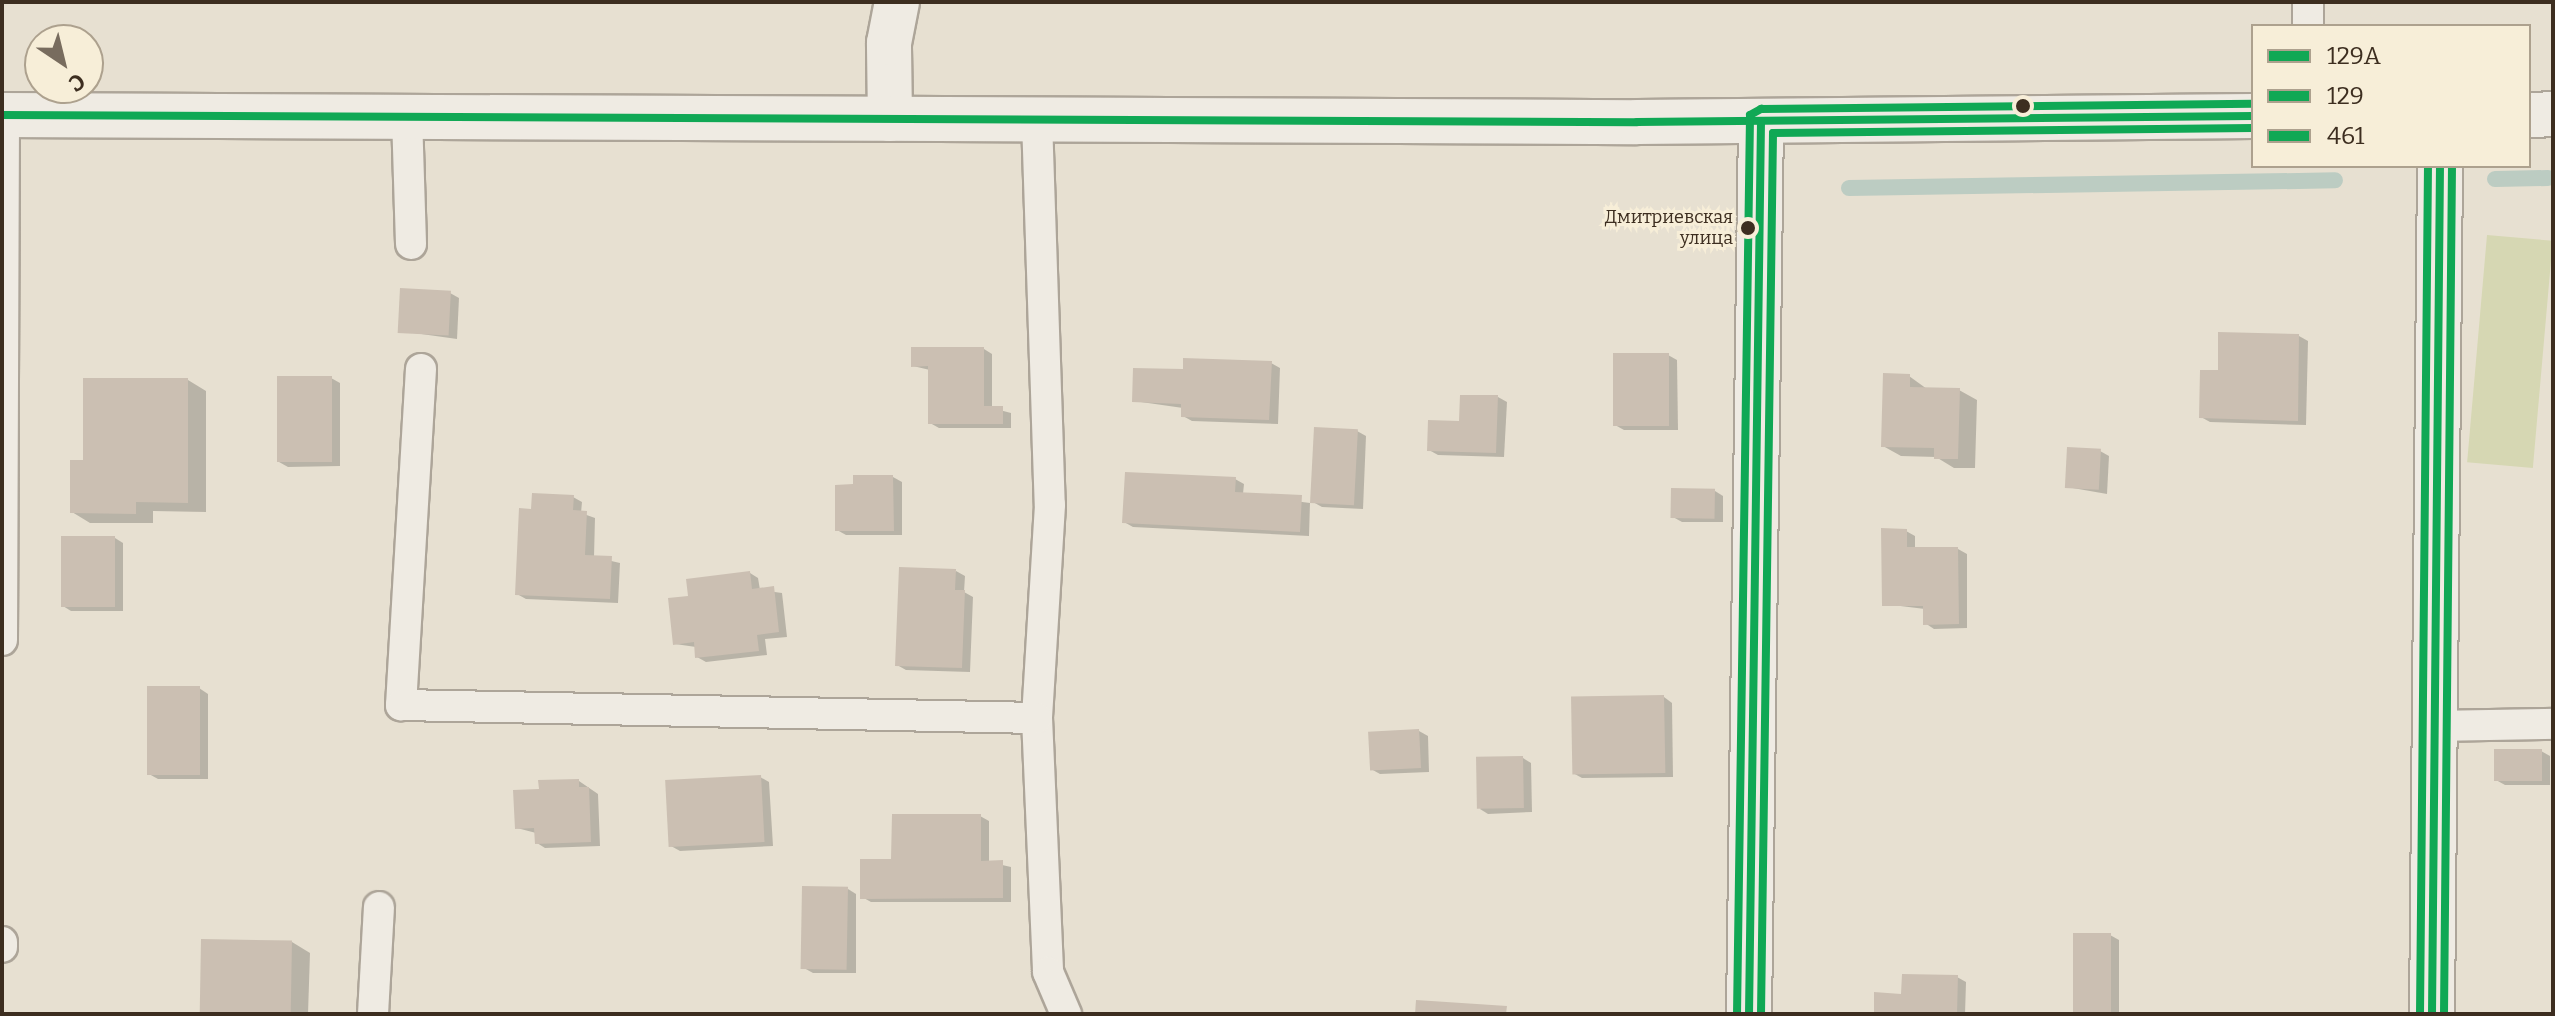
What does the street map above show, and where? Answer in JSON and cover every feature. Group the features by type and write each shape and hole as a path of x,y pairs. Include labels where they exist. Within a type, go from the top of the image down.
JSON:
{"main road":[{"path":"890,119 889,43 896,2"},
{"path":"2531,115 2553,114"},
{"path":"3,115 1761,121 2251,116"},
{"path":"1749,1014 1761,121"},
{"path":"2432,1014 2440,168"}],"lane":[{"path":"2308,2 2308,24"},
{"path":"2,640 3,115"},
{"path":"407,116 411,244"},
{"path":"1037,120 1050,505 1037,718 1048,972 1066,1014"},
{"path":"421,369 401,705 1037,718"},
{"path":"2435,726 2553,724"},
{"path":"373,1014 379,907"}],"green space":[{"path":"2487,235 2553,241 2533,468 2467,462"}],"building":[{"path":"400,288 451,291 449,336 398,333"},
{"path":"2218,332 2299,334 2298,421 2199,418 2200,370 2218,370"},
{"path":"911,347 984,347 984,406 1003,406 1003,424 928,424 928,366 911,367"},
{"path":"1613,353 1669,353 1669,426 1613,426"},
{"path":"1183,358 1272,361 1269,420 1181,417 1181,404 1132,402 1133,368 1183,369"},
{"path":"1883,373 1910,374 1910,387 1960,388 1958,459 1934,459 1934,448 1881,447"},
{"path":"277,376 332,376 332,462 277,462"},
{"path":"83,378 188,378 188,503 136,502 136,514 70,513 70,460 83,460"},
{"path":"1460,395 1498,395 1496,453 1427,451 1428,420 1459,421"},
{"path":"1314,427 1358,429 1354,505 1310,503"},
{"path":"2067,447 2101,449 2099,490 2065,488"},
{"path":"1125,472 1236,477 1235,492 1302,495 1300,532 1122,523"},
{"path":"853,475 893,475 894,531 835,531 835,485 853,484"},
{"path":"1671,488 1715,489 1714,519 1670,518"},
{"path":"532,493 574,495 573,510 587,511 585,555 612,556 610,599 515,595 519,508 531,509"},
{"path":"1881,528 1907,529 1907,547 1958,547 1959,624 1923,625 1923,606 1882,606"},
{"path":"61,536 115,536 115,607 61,607"},
{"path":"899,567 956,569 955,590 965,590 962,668 895,666"},
{"path":"750,571 752,589 774,586 779,632 757,635 759,651 695,658 694,642 673,645 668,598 688,596 686,579"},
{"path":"147,686 200,686 200,775 147,775"},
{"path":"1664,695 1665,773 1572,775 1571,697"},
{"path":"1419,729 1421,768 1370,771 1368,732"},
{"path":"2494,749 2542,749 2542,781 2494,781"},
{"path":"1523,756 1524,808 1477,809 1476,757"},
{"path":"761,775 765,842 669,847 665,780"},
{"path":"579,779 579,787 589,787 591,842 535,844 534,828 515,829 513,790 539,789 538,780"},
{"path":"892,814 981,814 981,861 1003,860 1003,898 860,899 860,859 891,859"},
{"path":"802,886 848,887 847,970 801,969"},
{"path":"2073,933 2111,933 2111,1014 2073,1014"},
{"path":"201,939 292,941 291,1014 200,1014"},
{"path":"1902,974 1958,975 1957,1014 1874,1014 1874,992 1901,994"},
{"path":"1416,1000 1507,1006 1506,1014 1415,1014"}],"waterway":[{"path":"2495,179 2548,178"},
{"path":"1849,188 2335,180"}],"transit line":[{"name":"461","path":"1737,1014 1750,115 1761,109 2251,104"},
{"name":"129А","path":"2,115 1637,122 2251,116"},
{"name":"129А","path":"1749,1014 1761,121"},
{"name":"129","path":"1761,1014 1773,133 2251,128"},
{"name":"461","path":"2420,1014 2428,168"},
{"name":"129А","path":"2432,1014 2440,168"},
{"name":"129","path":"2444,1014 2452,168"}],"place":[{"name":"Дмитриевская улица","path":"1748,228"}]}
